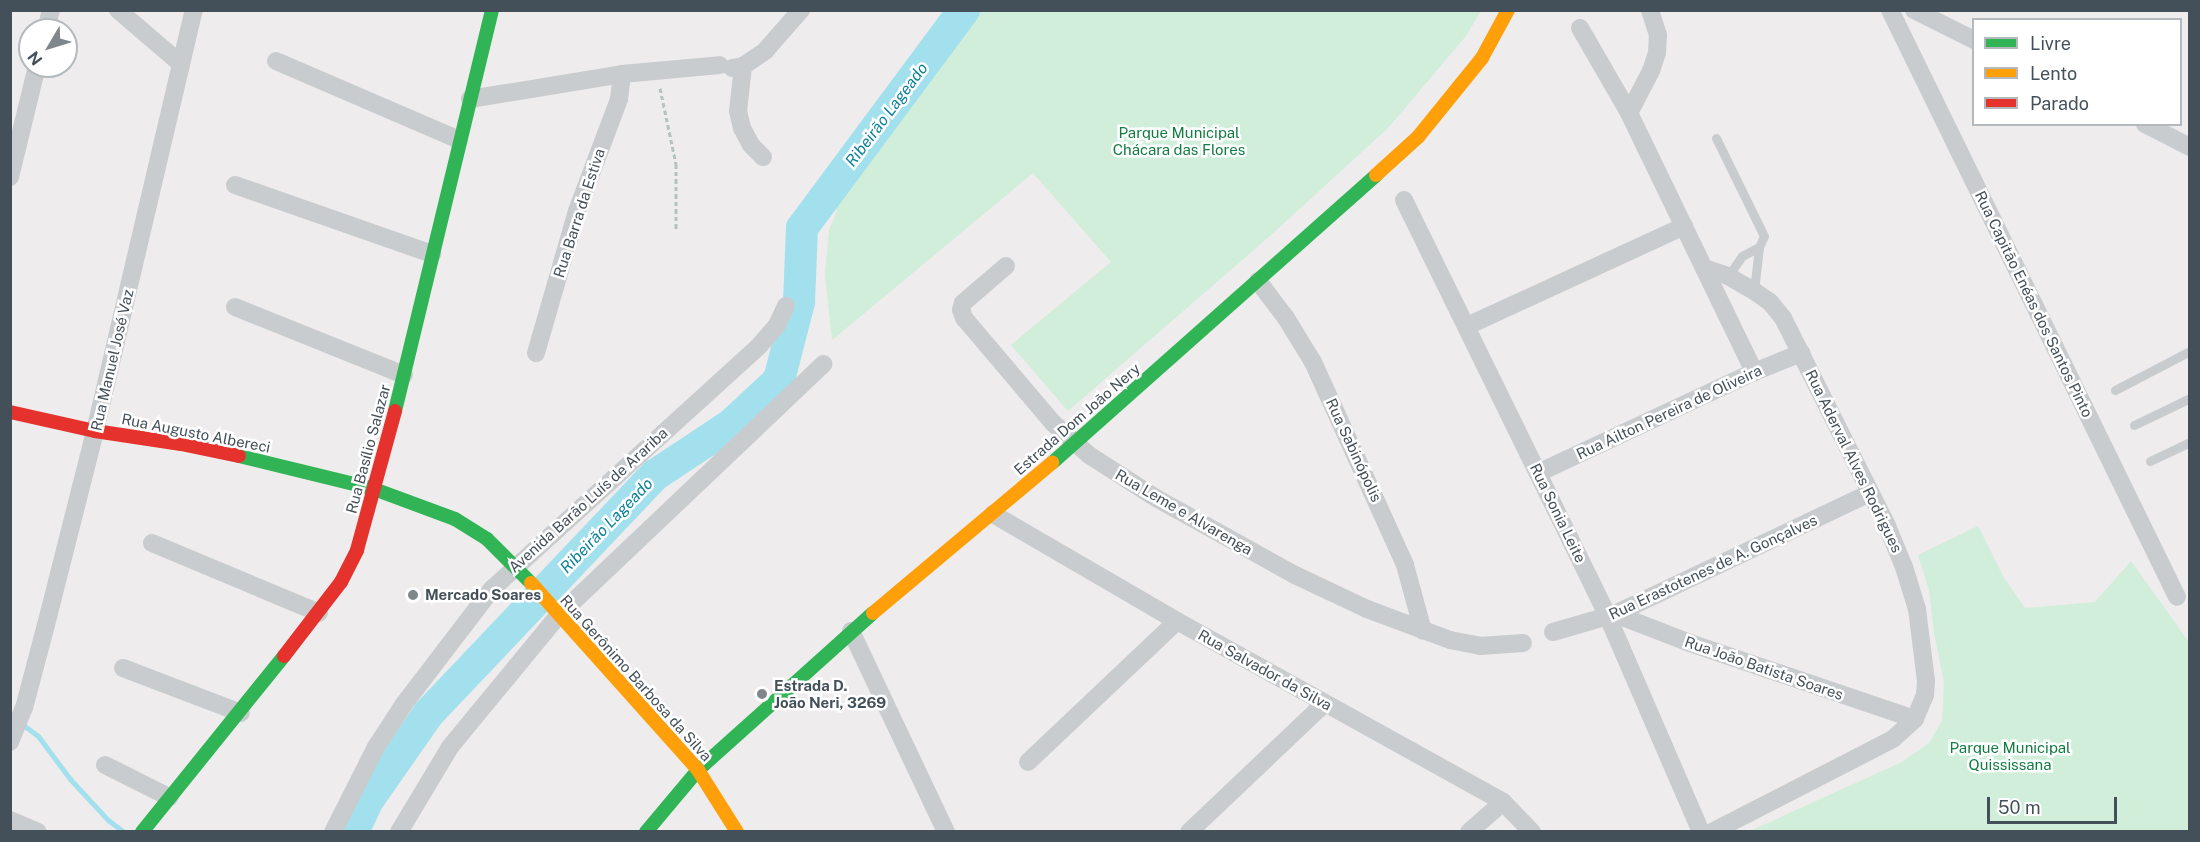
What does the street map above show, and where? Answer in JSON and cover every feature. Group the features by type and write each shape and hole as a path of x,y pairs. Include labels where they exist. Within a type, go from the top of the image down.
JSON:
{"street":[{"path":"118,10 181,64"},
{"name":"Rua Manuel José Vaz","path":"11,741 24,708 95,431 194,10"},
{"path":"470,99 622,74 731,67 778,39 801,10"},
{"name":"Estrada Dom João Nery","path":"646,831 698,770 851,632 1074,444 1418,137 1482,58 1508,10"},
{"path":"1629,113 1651,71 1657,53 1658,35 1650,10"},
{"name":"Rua Capitão Enéas dos Santos Pinto","path":"1890,10 2177,597"},
{"path":"1914,10 1972,39"},
{"name":"Rua Basílio Salazar","path":"142,831 241,713 320,613 341,582 357,550 404,375 470,99 487,12"},
{"path":"1580,28 1629,113 1754,372"},
{"path":"276,61 459,140"},
{"path":"731,67 742,128 751,144 763,157"},
{"name":"Rua Barra da Estiva","path":"536,353 577,211 619,99 622,74"},
{"path":"10,177 34,78"},
{"path":"2149,126 2190,147"},
{"path":"235,185 432,254"},
{"name":"Rua Sonia Leite","path":"1404,200 1538,473 1611,615 1701,831"},
{"path":"1467,326 1684,226"},
{"name":"Rua Leme e Alvarenga","path":"1006,266 963,303 961,310 964,318 1053,423 1074,444 1156,498 1294,575 1367,609 1423,631 1480,646 1523,643"},
{"name":"Rua Aderval Alves Rodrigues","path":"1704,268 1728,276 1754,291 1770,302 1783,318 1896,546 1917,609 1926,681 1925,695 1915,719 1904,730 1877,749 1712,831"},
{"name":"Rua Sabinópolis","path":"1258,281 1286,318 1318,372 1405,565 1423,631"},
{"name":"Avenida Barão Luís de Arariba","path":"333,831 376,747 404,704 485,597 520,571 759,346 777,325 786,306"},
{"path":"235,307 404,375"},
{"name":"Rua Ailton Pereira de Oliveira","path":"1538,473 1754,372 1801,353"},
{"path":"399,831 450,747 553,610 824,364"},
{"name":"Rua Augusto Albereci","path":"10,412 95,431 181,444 374,489"},
{"name":"Rua Gerônimo Barbosa da Silva","path":"374,489 455,519 487,539 520,571 698,770 737,831"},
{"name":"Rua Erastotenes de A. Gonçalves","path":"1553,632 1611,615 1870,493"},
{"name":"Rua Salvador da Silva","path":"993,514 1177,621 1503,802 1532,831"},
{"path":"152,543 320,613"},
{"name":"Rua João Batista Soares","path":"1611,615 1915,719"},
{"path":"1028,762 1177,621"},
{"path":"851,632 946,831"},
{"path":"123,668 241,713"},
{"path":"1189,831 1324,703"},
{"path":"105,765 164,803"},
{"path":"1469,831 1503,802"},
{"path":"10,820 38,831"}],"lane":[{"path":"1716,138 1764,236 1759,247 1754,291"},
{"path":"1728,276 1742,256 1759,247"},
{"path":"2115,390 2190,351"},
{"path":"2134,424 2190,398"},
{"path":"2150,461 2190,442"}],"path":[{"path":"657,72 676,165 676,230"}],"green space":[{"name":"Parque Municipal Chácara das Flores","path":"969,10 1481,11 1466,36 1388,128 1271,235 1068,411 1011,345 1111,262 1033,173 832,340 825,275 829,230 840,194 864,156 887,132 913,96 922,90 960,37"},
{"name":"Parque Municipal Quississana","path":"1978,526 2003,576 2025,608 2095,602 2131,561 2189,642 2189,831 1750,831 1902,762 1929,743 1942,721 1944,682 1934,633 1929,590 1918,555"}],"waterway":[{"name":"Ribeirão Lageado","path":"353,832 368,800 429,713 655,475 732,424 779,380 799,302 802,228 964,10"},
{"path":"10,715 38,736 70,779 108,820 124,832"}],"traffic: fast":[{"path":"395,411 492,10"},
{"path":"1052,463 1376,175"},
{"path":"239,456 374,489 455,519 487,539 531,583"},
{"path":"646,832 698,770 873,613"},
{"path":"142,832 284,656"}],"traffic: slow":[{"path":"1376,175 1418,137 1482,58 1508,10"},
{"path":"873,613 1052,463"},
{"path":"531,583 698,770 737,832"}],"traffic: jam":[{"path":"284,656 341,582 357,550 395,411"},
{"path":"10,412 95,431 181,444 239,456"}],"place":[{"name":"Mercado Soares","path":"413,595"},
{"name":"Estrada D. João Neri, 3269","path":"762,694"}]}
